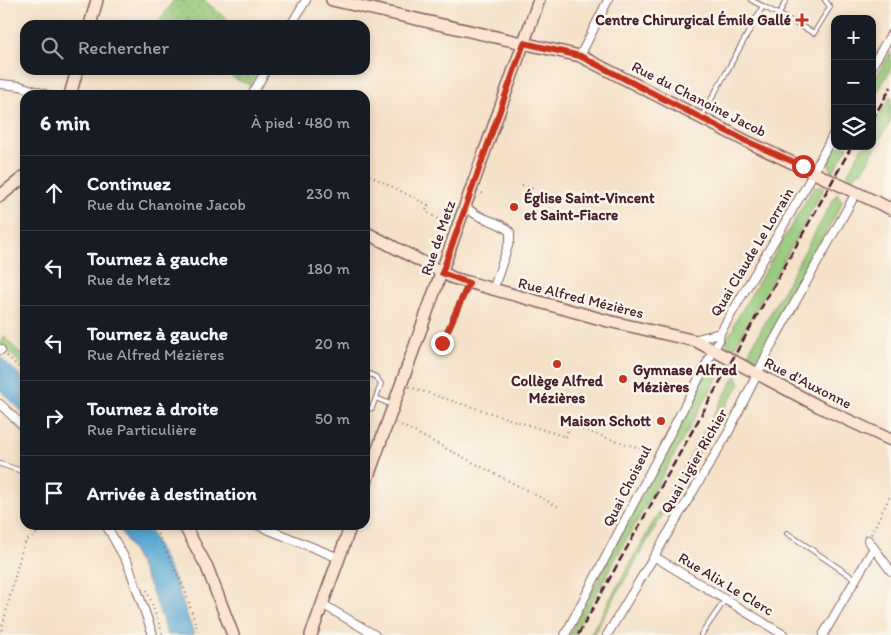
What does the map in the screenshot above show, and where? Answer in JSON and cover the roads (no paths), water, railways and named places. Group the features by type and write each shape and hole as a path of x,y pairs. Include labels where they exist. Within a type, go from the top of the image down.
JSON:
{"main road":[{"path":"91,20 96,0"},
{"name":"Rue du Chanoine Jacob","path":"332,0 580,56 701,118 891,210"},
{"name":"Rue de Metz","path":"370,471 539,0"},
{"path":"71,90 76,75"},
{"path":"0,196 20,180"},
{"name":"Rue Alfred Mézières","path":"370,235 442,273 469,283 608,321 692,340 713,350"},
{"name":"Rue d'Auxonne","path":"713,350 757,374 891,440"},
{"path":"187,530 207,567 233,635"},
{"path":"311,635 349,530"}],"street":[{"path":"294,20 306,0"},
{"path":"580,56 608,0"},
{"path":"876,60 891,34"},
{"path":"255,90 263,75"},
{"path":"0,84 20,86 32,90"},
{"name":"Quai Claude Le Lorrain","path":"713,350 719,340 720,333 831,140"},
{"name":"Quai Ligier Richier","path":"607,635 728,433 757,374 856,193"},
{"path":"465,206 475,216 504,227 510,232 510,240 493,290"},
{"name":"Quai Claude Le Lorrain","path":"692,340 720,333"},
{"name":"Quai Choiseul","path":"565,635 713,350"},
{"path":"0,404 20,423"},
{"path":"109,530 128,564 153,635"},
{"path":"269,530 339,558"},
{"path":"868,540 891,571"},
{"path":"823,635 874,548"},
{"name":"Rue Alix Le Clerc","path":"655,557 784,635"},
{"path":"322,604 375,635"}],"lane":[{"path":"751,0 814,33 830,7 825,0"},
{"path":"778,15 786,0"},
{"path":"701,118 763,6"},
{"path":"442,343 469,283"},
{"path":"370,374 376,376 381,382 372,408 370,409"},
{"path":"376,398 394,405"},
{"path":"0,464 20,470"},
{"path":"788,533 856,579"},
{"path":"701,635 725,600"}],"water":[{"path":"0,357 20,375 20,409 0,390"},
{"path":"120,530 150,530 176,583 194,635 167,635 158,606 133,551"}],"railway":[{"path":"876,113 891,87"},
{"path":"578,635 850,150"}],"place":[{"name":"Centre Chirurgical Émile Gallé","path":"802,20"},
{"name":"Église Saint-Vincent et Saint-Fiacre","path":"514,207"},
{"name":"Collège Alfred Mézières","path":"557,364"},
{"name":"Gymnase Alfred Mézières","path":"623,379"},
{"name":"Maison Schott","path":"661,421"}]}
